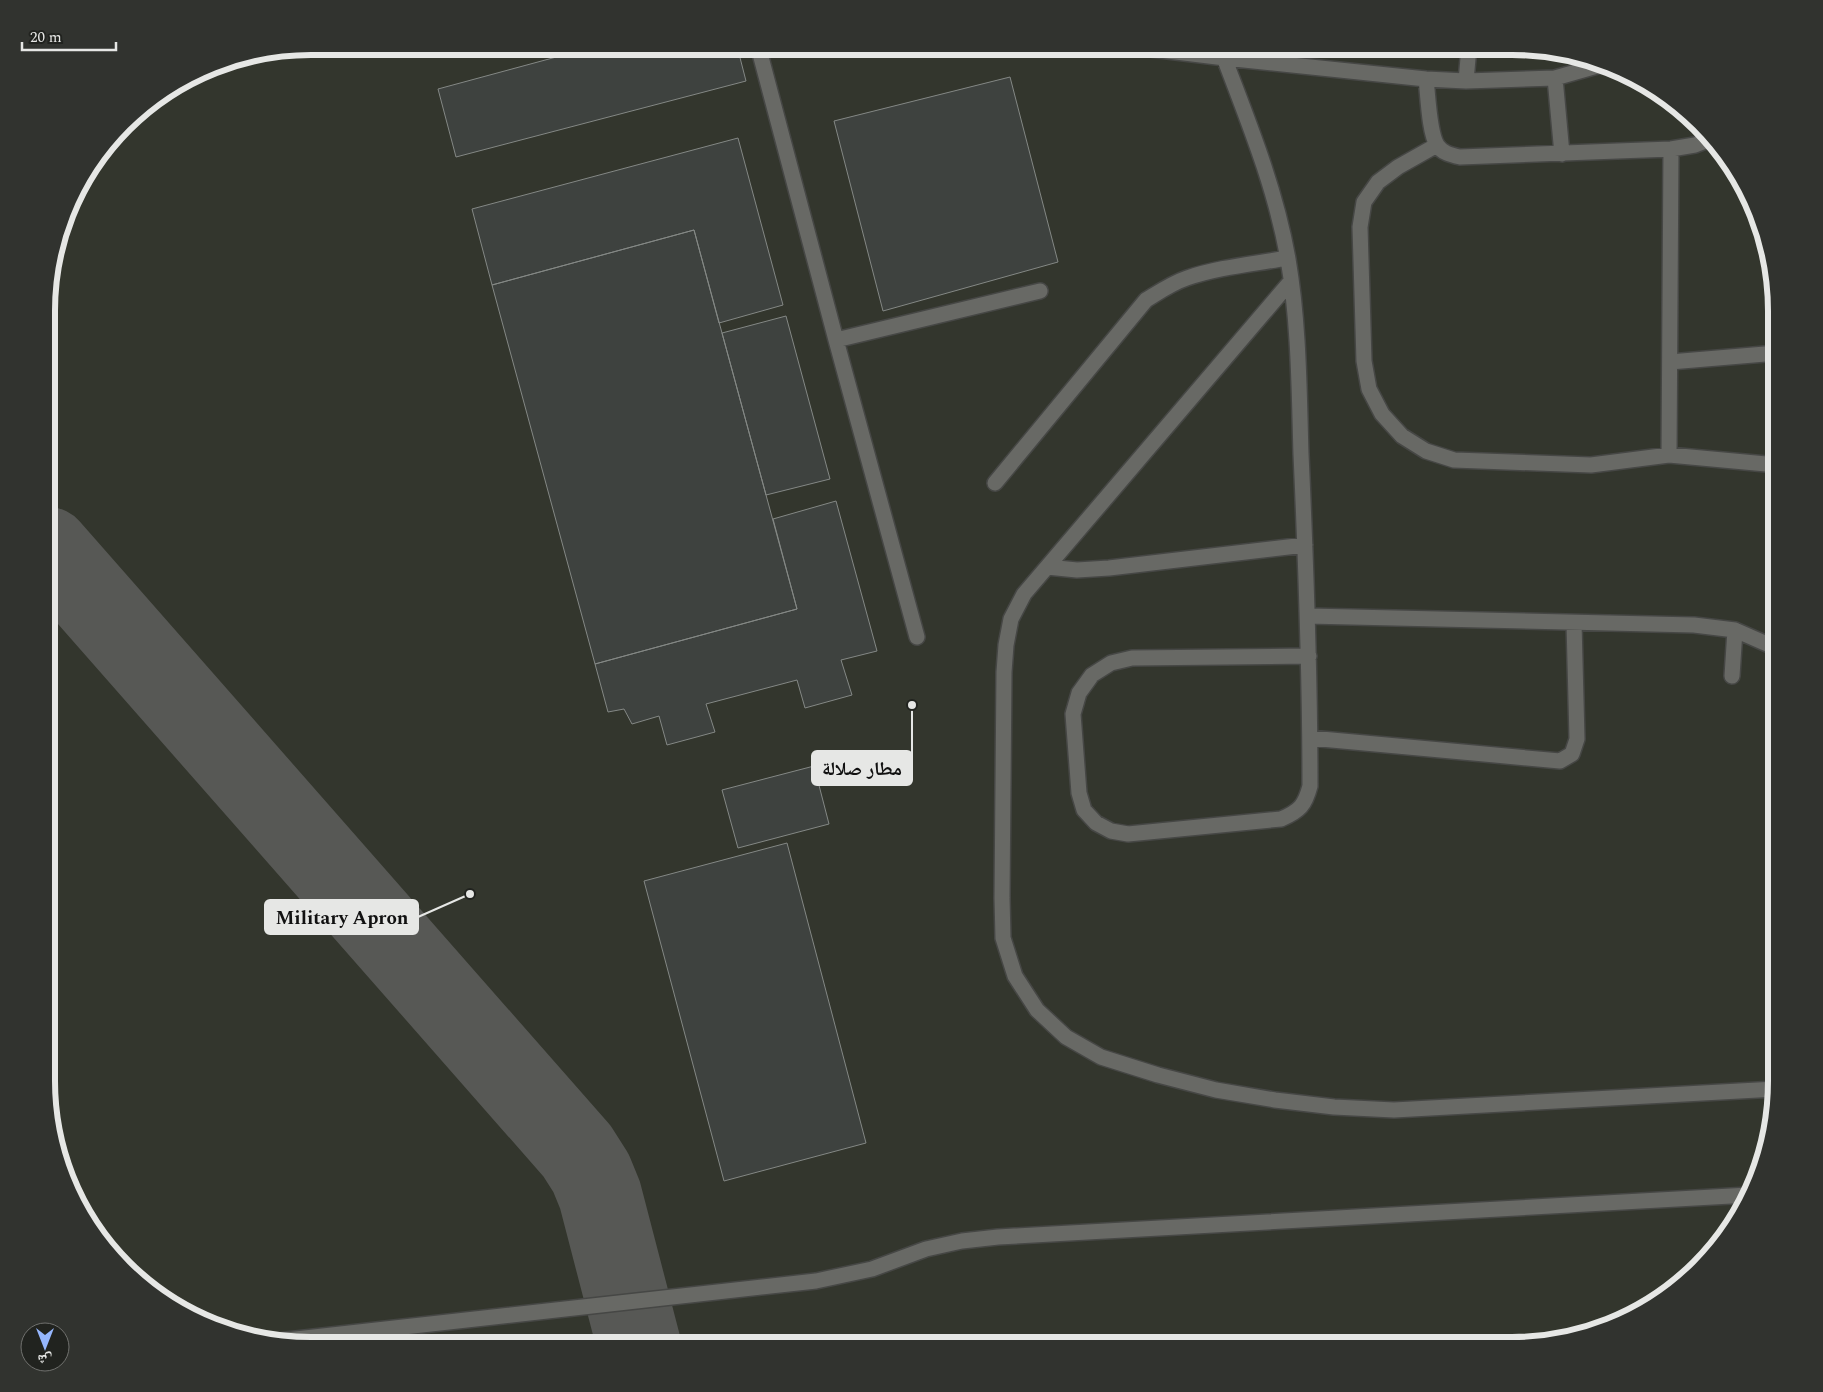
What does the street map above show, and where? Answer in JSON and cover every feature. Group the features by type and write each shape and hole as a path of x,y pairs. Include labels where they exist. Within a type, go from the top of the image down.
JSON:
{"lane":[{"path":"760,55 917,637"},
{"path":"1224,55 1270,185 1288,258 1291,281 1296,330 1308,616 1309,656 1310,738 1310,786 1306,801 1296,813 1282,819 1128,834 1111,831 1096,823 1084,810 1079,793 1073,714 1079,693 1092,676 1110,663 1132,658 1309,656"},
{"path":"1246,55 1426,79 1466,81 1555,78 1590,68"},
{"path":"1466,81 1468,55"},
{"path":"1555,78 1562,154"},
{"path":"1426,79 1434,135 1438,146 1448,154 1460,157 1671,149 1704,142"},
{"path":"1438,146 1398,167 1378,182 1364,202 1360,227 1364,361 1369,389 1382,414 1402,436 1426,451 1454,460 1592,465 1669,455 1768,464"},
{"path":"1669,455 1671,149"},
{"path":"995,483 1146,300 1186,278 1208,272 1288,258"},
{"path":"1291,281 1024,594 1011,619 1006,645 1004,672 1002,898 1003,938 1015,976 1037,1010 1066,1037 1101,1057 1158,1075 1216,1090 1274,1100 1334,1107 1394,1110 1767,1089"},
{"path":"836,340 1040,290"},
{"path":"1670,362 1768,354"},
{"path":"1047,567 1077,570 1108,568 1305,545"},
{"path":"1308,616 1694,625 1736,630 1768,644"},
{"path":"1310,738 1560,761 1572,754 1576,739 1574,623"},
{"path":"1732,676 1736,630"},
{"path":"314,1337 816,1281 872,1269 926,1249 962,1241 998,1237 1741,1195"}],"shaded area":[{"path":"1512,55 1545,57 1594,69 1625,81 1668,108 1693,130 1715,155 1742,198 1754,229 1763,261 1768,311 1768,1081 1766,1114 1754,1163 1742,1194 1715,1237 1693,1262 1668,1284 1625,1311 1594,1323 1562,1332 1512,1337 311,1337 278,1335 229,1323 198,1311 155,1284 119,1250 89,1209 69,1163 57,1114 55,1081 55,311 57,278 64,245 81,198 108,155 130,130 155,108 198,81 245,64 278,57"}],"building":[{"path":"564,55 739,55 746,81 456,157 438,89"},
{"path":"1010,77 1058,262 883,311 834,121"},
{"path":"738,138 783,305 719,323 694,230 492,285 472,209"},
{"path":"694,230 797,609 595,664 492,285"},
{"path":"786,316 830,479 766,495 722,333"},
{"path":"836,501 877,651 841,660 852,695 805,708 797,680 706,704 715,732 667,745 659,716 632,724 624,709 608,712 595,664 797,609 773,519"},
{"path":"814,766 829,824 738,848 722,790"},
{"path":"787,843 866,1143 724,1181 644,881"}],"taxiway":[{"path":"55,557 577,1151 591,1173 600,1195 637,1337"}],"place":[{"name":"مطار صلالة","path":"912,705"},
{"name":"Military Apron","path":"470,894"}]}
